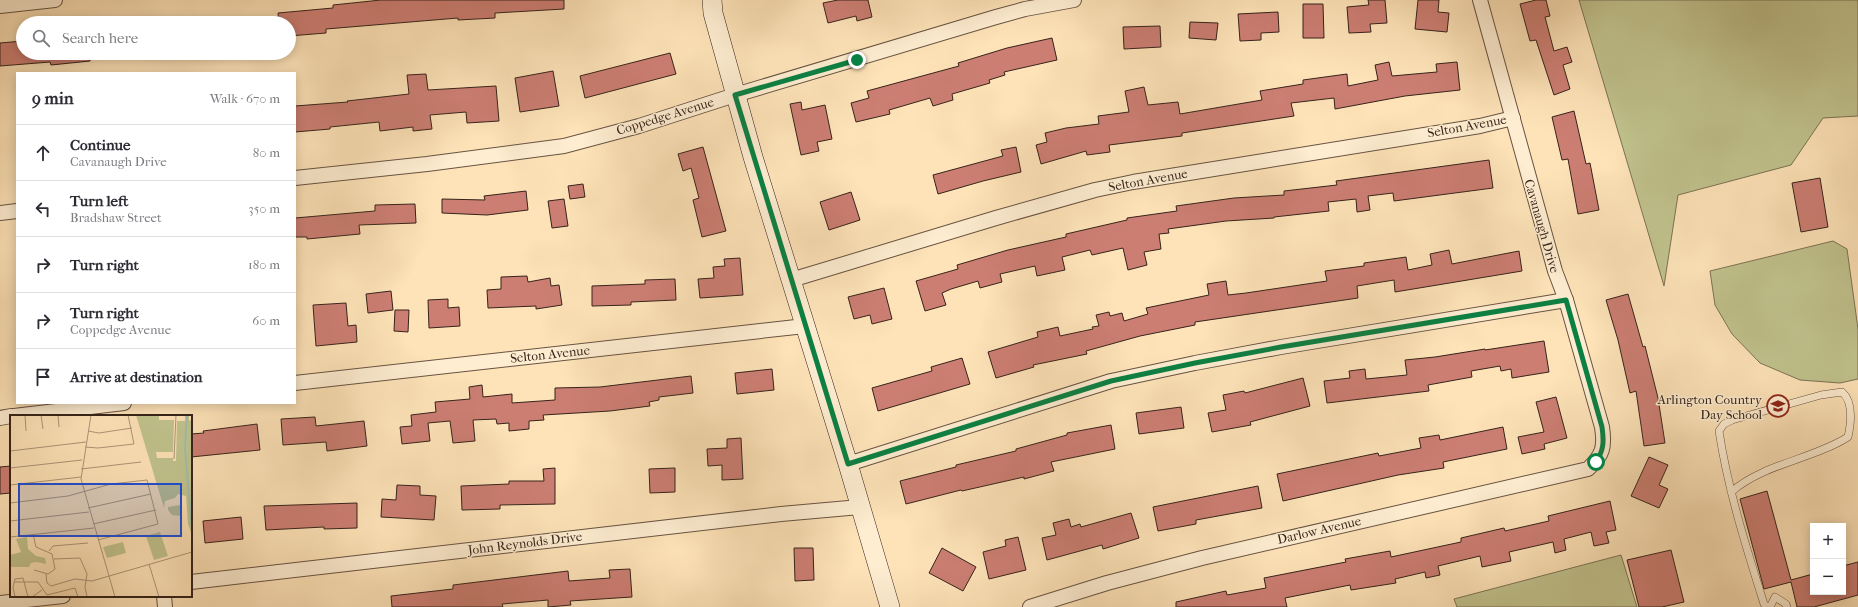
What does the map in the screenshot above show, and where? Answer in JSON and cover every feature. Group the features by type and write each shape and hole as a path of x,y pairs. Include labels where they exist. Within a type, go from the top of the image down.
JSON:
{"street":[{"path":"0,6 55,0"},
{"path":"712,0 713,13 735,95 848,464 890,607"},
{"name":"Coppedge Avenue","path":"296,178 449,161 564,146 639,126 735,95 996,17 1074,0"},
{"name":"Cavanaugh Drive","path":"1480,0 1554,272 1566,300 1602,427 1604,440 1603,451"},
{"name":"Selton Avenue","path":"791,280 996,218 1095,190 1133,182 1480,126 1513,118"},
{"path":"0,213 16,211"},
{"path":"848,464 1111,381 1281,347 1566,300"},
{"name":"Selton Avenue","path":"296,383 805,326"},
{"path":"22,415 116,404"},
{"path":"0,418 10,416"},
{"name":"Darlow Avenue","path":"1030,607 1107,582 1202,558 1588,469 1596,462 1603,451"},
{"name":"John Reynolds Drive","path":"192,582 781,514 860,507"},
{"path":"0,603 54,597"},
{"path":"164,597 165,607"}],"lane":[{"path":"1731,492 1745,480 1765,471 1817,454 1848,437 1851,423 1849,401 1846,396 1842,392 1821,395 1724,424 1719,431 1731,492 1741,532 1764,604 1768,607 1775,597 1786,604 1787,607"}],"green space":[{"path":"1579,0 1858,0 1858,116 1823,118 1791,165 1678,195 1664,286"},
{"path":"1833,241 1847,249 1858,329 1858,379 1840,383 1800,380 1760,363 1732,334 1715,305 1710,271"},
{"path":"1621,555 1637,607 1457,607 1454,599"}],"building":[{"path":"381,0 564,0 564,9 495,13 495,18 458,20 458,18 326,29 326,33 296,35 296,16 278,16 278,13 333,8 333,5"},
{"path":"838,0 868,0 872,17 857,21 856,16 828,23 823,3"},
{"path":"1368,0 1385,0 1387,23 1370,24 1371,32 1349,33 1347,7 1369,5"},
{"path":"1418,0 1439,0 1438,12 1449,13 1447,32 1415,29"},
{"path":"1536,0 1546,0 1550,16 1545,17 1554,51 1567,47 1572,62 1563,65 1570,89 1554,95 1536,40 1530,41 1520,4"},
{"path":"1303,4 1323,4 1324,38 1303,38"},
{"path":"1278,12 1279,32 1261,33 1261,40 1240,41 1238,14"},
{"path":"1190,22 1218,23 1216,40 1189,38"},
{"path":"1160,26 1161,47 1124,49 1123,27"},
{"path":"1052,38 1057,60 1004,72 1005,75 989,80 990,83 952,94 953,100 933,106 930,98 889,110 890,114 856,122 851,103 869,98 867,91 959,66 958,63 1007,48"},
{"path":"16,42 16,60 90,61 51,65 50,62 0,66 0,43"},
{"path":"670,53 676,74 585,98 580,76"},
{"path":"1389,62 1392,76 1437,72 1436,64 1457,62 1460,90 1405,96 1335,109 1334,98 1291,103 1294,116 1182,133 1182,136 1109,145 1110,152 1087,155 1086,151 1041,164 1036,145 1047,142 1045,133 1066,128 1099,124 1098,116 1129,112 1125,91 1144,87 1148,105 1178,102 1180,114 1262,100 1260,91 1303,84 1303,80 1347,74 1348,86 1378,80 1375,65"},
{"path":"553,71 559,106 520,112 515,78"},
{"path":"426,74 428,90 496,86 499,121 467,123 466,112 430,115 432,129 413,131 413,127 380,131 379,122 296,132 296,106 348,102 347,101 409,94 407,75"},
{"path":"801,102 802,110 825,105 832,139 817,142 819,151 801,155 790,104"},
{"path":"1574,111 1586,164 1590,163 1599,210 1578,214 1568,159 1562,160 1552,117"},
{"path":"703,147 726,231 702,237 693,200 699,198 691,168 683,171 678,154"},
{"path":"1016,147 1021,172 938,194 933,175 1003,156 1001,150"},
{"path":"1489,160 1493,188 1394,201 1393,193 1368,196 1370,210 1357,212 1356,199 1328,202 1329,211 1274,218 1226,221 1168,229 1169,233 1159,234 1161,249 1144,252 1147,265 1128,270 1123,248 1092,255 1090,250 1062,257 1065,270 1037,276 1035,266 1000,274 1002,282 980,288 978,281 951,289 942,293 946,305 925,311 916,281 958,269 957,265 1008,250 1066,237 1066,234 1127,220 1127,218 1177,211 1176,206 1234,198 1284,195 1284,191 1337,185 1336,181"},
{"path":"1820,178 1828,227 1801,232 1792,183"},
{"path":"583,184 585,197 570,199 568,186"},
{"path":"526,191 528,210 487,215 442,213 442,199 485,200 484,196"},
{"path":"851,192 860,220 829,230 820,202"},
{"path":"564,199 568,226 552,228 548,201"},
{"path":"415,204 416,223 359,225 360,234 307,239 307,237 296,237 296,218 375,211 375,205"},
{"path":"1449,250 1452,264 1519,251 1522,271 1395,292 1394,280 1357,286 1358,298 1195,322 1195,325 1140,336 1086,351 1087,354 1033,365 1034,367 996,378 988,352 1038,337 1037,332 1058,327 1060,336 1093,329 1092,327 1099,326 1096,315 1109,312 1110,316 1122,313 1124,321 1148,314 1146,308 1209,295 1207,284 1226,281 1228,295 1246,293 1327,281 1325,271 1364,266 1364,263 1406,257 1408,270 1432,265 1430,254"},
{"path":"740,258 743,295 700,298 698,279 714,278 713,267 725,266 724,259"},
{"path":"527,276 528,282 550,278 551,286 559,285 562,305 536,309 536,306 488,308 487,290 501,289 501,277"},
{"path":"675,279 676,300 631,302 631,305 592,306 592,286 645,284 645,280"},
{"path":"884,288 892,319 872,324 870,315 854,319 848,297"},
{"path":"391,291 393,310 368,313 366,294"},
{"path":"1628,294 1643,347 1645,346 1658,398 1665,443 1644,446 1636,391 1630,393 1618,340 1606,300"},
{"path":"448,299 448,308 459,307 460,326 429,328 428,300"},
{"path":"346,303 348,326 356,325 357,342 316,346 313,305"},
{"path":"395,310 409,310 408,332 394,331"},
{"path":"1544,341 1549,372 1512,378 1511,369 1501,371 1500,366 1471,371 1472,377 1428,385 1429,391 1327,403 1324,381 1350,378 1349,371 1365,369 1366,379 1407,375 1405,360"},
{"path":"962,358 970,384 878,411 872,388 932,371 931,367"},
{"path":"772,369 774,390 737,394 735,373"},
{"path":"691,376 693,393 659,397 659,400 649,402 650,406 610,411 543,415 544,420 529,421 529,429 509,431 509,423 497,424 496,419 473,420 475,441 453,443 450,421 428,423 430,441 402,444 400,427 412,426 411,415 436,412 435,402 470,399 469,387 482,385 483,397 512,394 512,403 555,400 555,388 600,387"},
{"path":"1303,378 1310,406 1250,422 1251,425 1212,432 1208,413 1226,410 1223,395 1244,391 1245,393"},
{"path":"1556,397 1567,438 1544,444 1545,449 1522,454 1518,437 1544,432 1536,402"},
{"path":"1181,407 1184,428 1139,434 1136,413"},
{"path":"315,417 316,426 364,421 367,446 327,451 326,442 283,445 281,419"},
{"path":"257,424 260,450 192,457 192,434 204,433 203,431"},
{"path":"1111,425 1115,449 1051,462 1054,471 1024,479 1024,477 961,490 906,504 900,481 956,467 956,465 1016,451 1016,449 1067,435 1067,433"},
{"path":"1503,427 1507,449 1443,462 1444,468 1398,475 1283,501 1277,474 1378,453 1379,456 1421,448 1419,438 1439,435 1440,440"},
{"path":"741,438 743,479 722,480 722,465 708,466 707,449 727,448 727,439"},
{"path":"1649,457 1668,465 1659,485 1668,489 1659,508 1631,496"},
{"path":"10,466 10,493 0,494 0,467"},
{"path":"555,468 555,504 500,505 500,509 462,510 461,486 509,484 509,481 544,481 543,469"},
{"path":"675,468 675,492 650,493 649,469"},
{"path":"397,485 420,486 420,495 436,496 434,520 381,517 382,499 396,500"},
{"path":"1258,486 1262,508 1196,520 1196,524 1158,531 1153,507"},
{"path":"1767,491 1791,580 1810,575 1810,595 1846,595 1846,565 1858,562 1858,595 1814,607 1797,607 1791,582 1764,589 1740,499"},
{"path":"1610,501 1616,530 1606,532 1609,543 1594,546 1591,532 1564,539 1566,550 1555,553 1553,542 1509,552 1511,561 1482,567 1480,556 1438,566 1440,575 1426,578 1425,572 1395,579 1396,583 1351,590 1350,585 1285,598 1287,607 1176,607 1176,602 1226,591 1227,595 1266,588 1264,578 1346,562 1345,559 1390,551 1391,557 1461,542 1461,538 1504,528 1505,531 1549,521 1548,516"},
{"path":"357,503 357,528 324,529 324,527 266,530 264,506"},
{"path":"1131,513 1139,538 1103,549 1102,545 1047,560 1042,538 1056,535 1053,523 1069,519 1071,527 1080,524 1081,527"},
{"path":"241,517 243,539 205,543 203,521"},
{"path":"1018,537 1026,570 989,579 983,552 1006,546 1005,540"},
{"path":"794,548 813,548 814,580 795,581"},
{"path":"942,548 976,567 963,591 929,573"},
{"path":"1671,550 1684,602 1662,607 1639,607 1627,560"},
{"path":"630,569 632,597 570,601 571,605 548,607 548,600 502,604 503,607 392,607 391,596 453,589 453,585 568,571 569,581 610,578 609,570"}],"place":[{"name":"Arlington Country Day School","path":"1778,406"}],"route":[{"path":"857,60 735,95 848,464 1111,381 1281,347 1566,300 1602,427 1604,440 1603,451 1596,462"}]}
